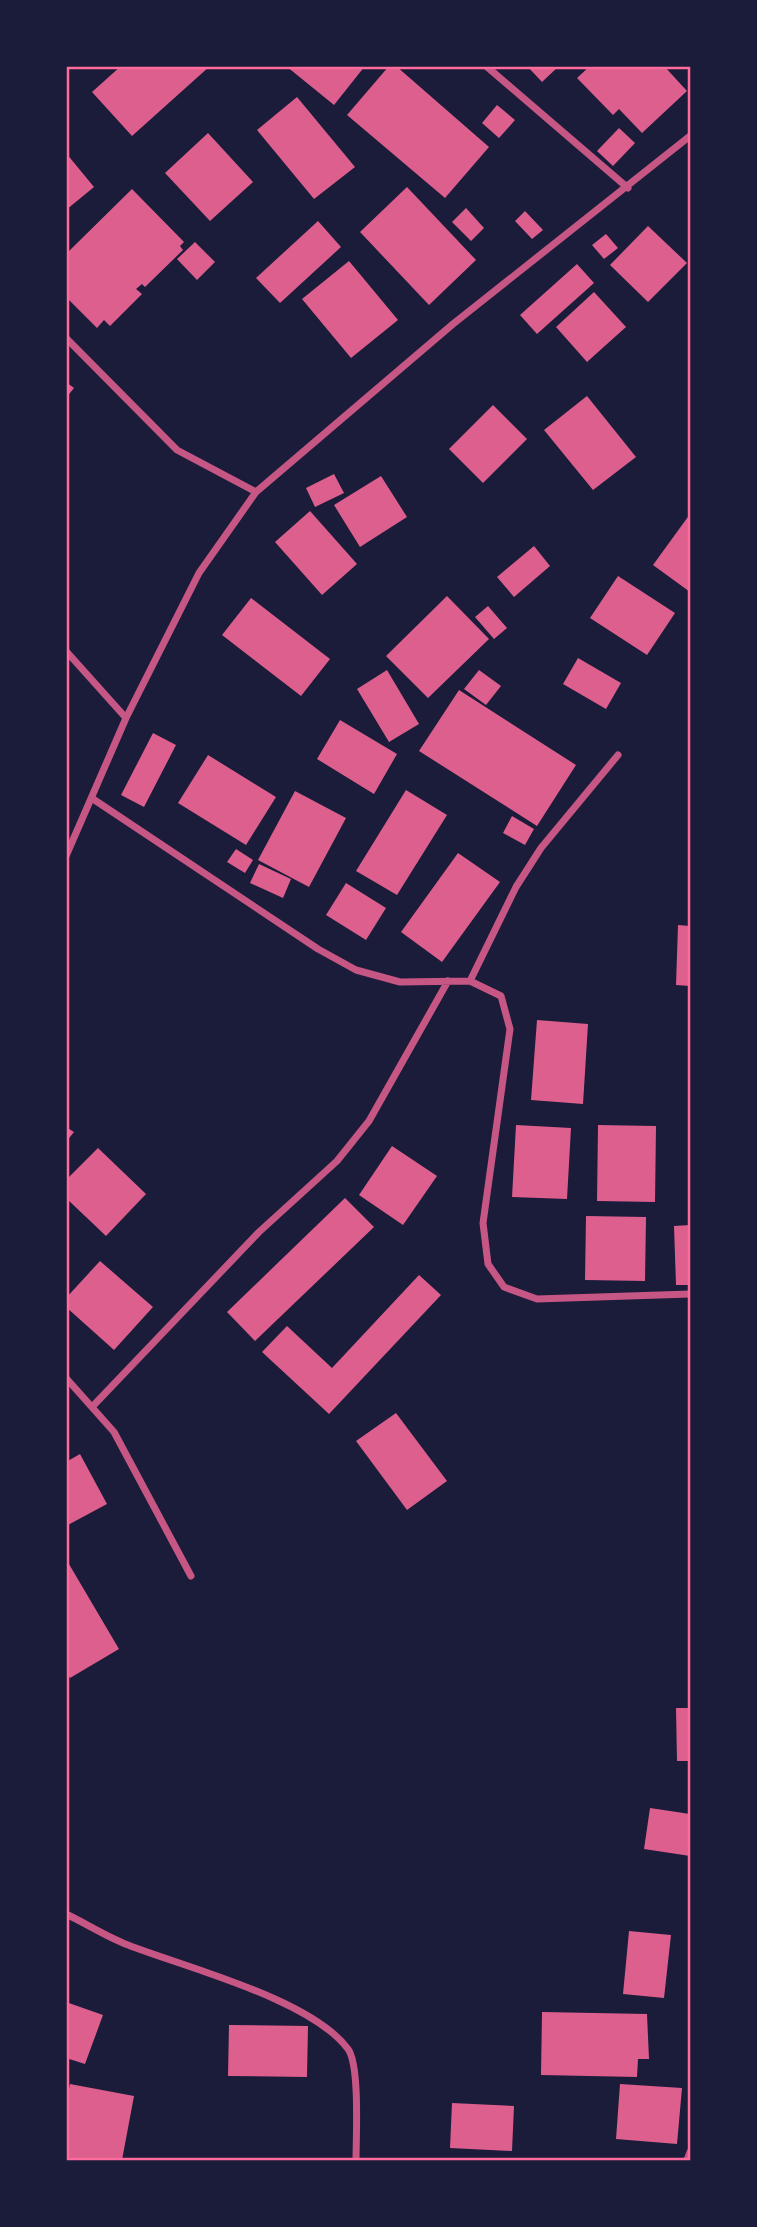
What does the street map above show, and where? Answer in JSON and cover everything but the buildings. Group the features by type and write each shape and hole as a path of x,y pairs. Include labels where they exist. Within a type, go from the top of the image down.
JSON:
{"street":[{"path":"486,66 628,188"},
{"path":"66,856 126,718 199,573 256,492 453,324 691,136"},
{"path":"66,338 177,450 256,492"},
{"path":"66,651 126,718"},
{"path":"470,981 516,887 541,848 618,755"},
{"path":"93,799 318,948 356,970 400,982 470,981 501,996 510,1029 483,1223 488,1264 504,1287 537,1299 691,1294"},
{"path":"92,1407 259,1232 337,1161 369,1121 447,981"},
{"path":"66,1378 114,1432 191,1576"},
{"path":"66,1914 126,1944 224,1978 318,2020 350,2051 357,2104 356,2161"},
{"path":"687,2161 691,2152"}]}
